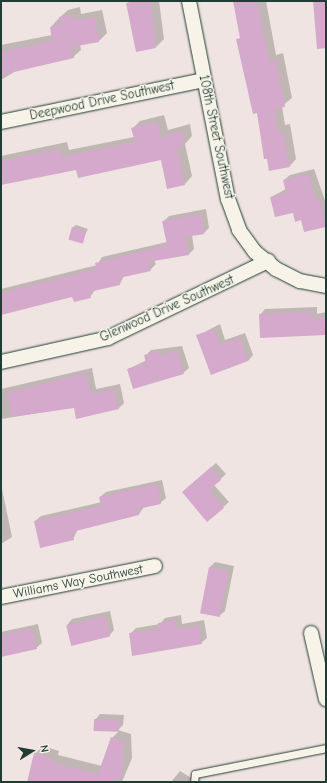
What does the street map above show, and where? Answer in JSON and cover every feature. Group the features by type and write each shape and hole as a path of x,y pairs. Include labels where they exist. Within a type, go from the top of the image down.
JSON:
{"street":[{"name":"108th Street Southwest","path":"189,1 233,216 246,242 268,261"},
{"name":"Deepwood Drive Southwest","path":"1,122 204,80"},
{"path":"268,261 294,278 326,286"},
{"name":"Glenwood Drive Southwest","path":"1,362 108,338 268,261"},
{"name":"Williams Way Southwest","path":"1,597 155,566"},
{"path":"311,633 326,699"}],"lane":[{"path":"194,782 195,774 326,748"}],"building":[{"path":"151,1 156,48 136,52 126,3"},
{"path":"233,1 257,1 269,61 276,60 285,107 274,109 278,132 283,131 290,167 269,171 267,159 264,159 257,113 253,114 236,39 240,38"},
{"path":"313,1 326,1 326,48 317,49"},
{"path":"73,15 74,21 95,17 99,42 72,47 74,58 1,75 1,52 52,41 50,27 61,24 59,17"},
{"path":"157,122 160,137 182,131 185,145 177,147 185,185 167,189 161,160 78,178 76,170 1,185 1,161 60,149 62,157 135,142 131,128"},
{"path":"309,174 315,200 320,199 326,227 304,232 301,220 295,222 293,213 275,217 270,197 286,193 283,180"},
{"path":"201,214 204,234 186,237 189,255 148,262 151,271 119,278 120,285 89,292 91,298 74,302 72,297 1,315 1,293 97,269 95,263 167,245 162,221"},
{"path":"72,227 86,231 83,244 68,239"},
{"path":"312,312 312,319 326,316 326,335 260,338 259,314"},
{"path":"214,329 220,345 240,337 248,361 211,375 196,335"},
{"path":"159,351 161,355 177,351 184,374 133,389 127,369 146,364 144,355"},
{"path":"86,373 91,394 114,389 119,409 76,419 74,408 12,417 7,393"},
{"path":"211,467 221,480 209,490 224,508 207,522 182,492"},
{"path":"157,484 161,504 138,509 139,515 72,532 74,540 40,548 34,521 101,506 99,497"},
{"path":"209,567 229,571 220,617 200,613"},
{"path":"105,616 110,636 71,646 66,626"},
{"path":"176,620 177,629 199,625 202,644 132,656 129,633 159,629 158,623"},
{"path":"32,628 37,649 1,657 1,635"},
{"path":"94,719 119,720 119,732 94,731"},
{"path":"111,737 124,741 122,779 117,777 116,782 27,782 34,753 53,758 51,762 98,774"}]}
